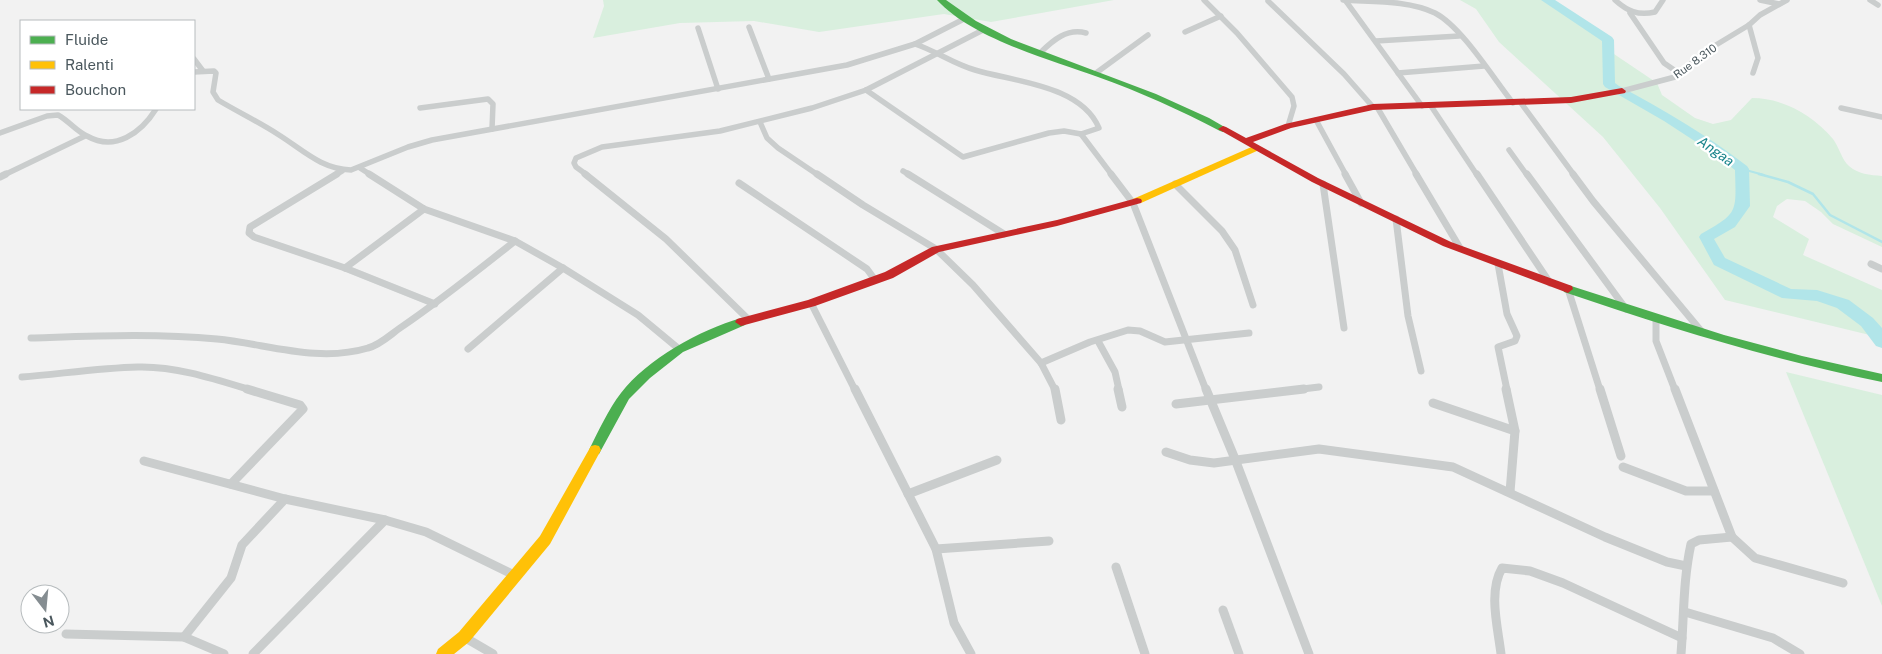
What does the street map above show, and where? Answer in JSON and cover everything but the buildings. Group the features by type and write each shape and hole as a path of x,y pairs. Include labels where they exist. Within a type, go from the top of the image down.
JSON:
{"street":[{"path":"941,0 962,20 1208,120 1323,184 1430,237 1498,264 1626,309 1782,354 1882,378"},
{"path":"1204,0 1221,16 1292,97 1294,106 1288,126"},
{"path":"1344,0 1430,11 1443,18 1517,103 1593,201 1702,332"},
{"path":"1344,0 1398,73 1426,106 1550,283"},
{"path":"1615,0 1630,13 1661,58 1680,74"},
{"path":"1630,13 1655,12 1663,0"},
{"path":"1760,0 1779,4"},
{"name":"Rue 8.310","path":"1617,92 1662,82 1680,74 1702,53 1749,25 1760,15 1787,0"},
{"path":"1870,0 1878,5"},
{"path":"1268,1 1344,74 1375,107 1460,248"},
{"path":"1185,32 1221,16"},
{"path":"435,304 345,268 254,238 249,233 250,227 342,171 360,168 414,145 492,129 847,65 915,44 962,20"},
{"path":"1749,25 1758,58 1753,73"},
{"path":"698,28 718,89"},
{"path":"749,28 769,79"},
{"path":"748,319 706,275 652,226 576,167 574,163 580,155 602,147 720,131 812,108 866,90 983,30"},
{"path":"1040,53 1049,43 1066,33 1078,30 1086,33"},
{"path":"1096,73 1148,35"},
{"path":"1376,41 1459,36"},
{"path":"866,90 963,158 1048,133 1064,131 1080,134 1099,128 1099,125 1084,104 1078,101 1040,87 975,70 915,44"},
{"path":"195,60 204,71"},
{"path":"1398,73 1484,66"},
{"path":"195,72 214,71 216,73 213,92 218,100 281,137 312,160 342,171"},
{"path":"1246,141 1288,126 1375,107 1571,100 1617,92"},
{"path":"420,108 488,99 493,104 492,129"},
{"path":"1841,108 1882,117"},
{"path":"0,133 53,115 65,118 85,136 101,143 123,141 140,132 155,110"},
{"path":"1316,120 1361,203"},
{"path":"760,122 767,138 778,148 863,205 936,249 973,285 1041,363 1054,386 1061,420"},
{"path":"1080,134 1133,203 1186,341 1236,459 1309,654"},
{"path":"0,177 85,136"},
{"path":"444,654 464,636 516,576 544,540 572,494 624,396 646,375 679,349 748,319 811,303 889,275 936,249 1057,223 1133,203 1256,148"},
{"path":"1509,150 1626,309"},
{"path":"360,168 424,209 515,241 563,268 638,315 679,349"},
{"path":"903,171 1004,234"},
{"path":"739,183 866,269 875,280"},
{"path":"1175,184 1222,231 1235,250 1253,305"},
{"path":"1323,184 1344,328"},
{"path":"345,268 424,209"},
{"path":"1396,220 1408,316 1420,371"},
{"path":"31,338 134,335 180,337 220,340 320,355 369,348 435,304 515,241"},
{"path":"1498,264 1507,314 1517,336 1515,341 1498,347 1515,431 1510,492"},
{"path":"1871,264 1882,269"},
{"path":"468,349 563,268"},
{"path":"1568,289 1621,456"},
{"path":"811,303 936,549 954,623 971,654"},
{"path":"1656,318 1654,332 1656,341 1732,537 1755,558 1843,583"},
{"path":"1041,363 1119,331 1138,330 1165,342 1249,333"},
{"path":"1098,341 1115,372 1122,407"},
{"path":"22,377 138,367 167,369 215,380 300,406 303,409 300,414 230,484"},
{"path":"1176,404 1319,387"},
{"path":"1433,403 1515,431"},
{"path":"1166,452 1190,460 1214,462 1319,449 1453,467 1605,537 1667,562 1686,566"},
{"path":"908,494 997,460"},
{"path":"144,461 286,499 385,520 426,532 516,576"},
{"path":"1623,467 1686,490 1714,491"},
{"path":"184,637 231,578 242,545 286,499"},
{"path":"253,654 385,520"},
{"path":"1681,654 1685,612 1686,566 1691,544 1732,537"},
{"path":"936,549 1049,541"},
{"path":"1116,567 1144,654"},
{"path":"1501,654 1496,577 1502,568 1530,571 1563,583 1682,638"},
{"path":"1223,610 1239,654"},
{"path":"1685,612 1773,638 1800,654"},
{"path":"66,634 184,637 224,654"},
{"path":"464,636 493,654"}],"green space":[{"path":"603,0 1114,0 991,22 944,14 819,32 754,21 680,23 593,38 604,6"},
{"path":"1460,0 1547,0 1604,36 1608,40 1608,50 1657,83 1662,95 1695,118 1713,124 1731,120 1752,98 1775,101 1786,105 1807,115 1816,122 1833,139 1849,166 1869,175 1882,176 1882,247 1833,224 1821,212 1805,201 1787,199 1777,206 1773,217 1809,239 1803,255 1882,290 1882,338 1725,300 1660,208 1603,137 1499,42 1476,9"},
{"path":"1786,372 1882,395 1882,606"}],"waterway":[{"name":"Angaa","path":"1547,0 1608,40 1609,84 1669,118 1718,150 1742,169 1743,206 1730,224 1706,237 1719,261 1788,294 1817,296 1843,304 1867,322 1882,342"},
{"path":"1742,169 1764,175"},
{"path":"1759,174 1788,182 1813,194 1830,215 1882,242"}],"traffic: fast":[{"path":"941,0 973,23 990,32 1026,48 1136,88 1223,129"},
{"path":"1568,289 1724,339 1842,370 1882,378"},
{"path":"595,450 625,396 646,375 679,349 741,322"}],"traffic: slow":[{"path":"1137,201 1256,148"},
{"path":"443,654 464,637 545,540 595,450"}],"traffic: jam":[{"path":"1246,141 1288,126 1373,107 1571,100 1622,91"},
{"path":"1223,129 1315,180 1447,244 1568,289"},
{"path":"741,322 811,303 889,275 936,249 1057,223 1137,201"}]}
